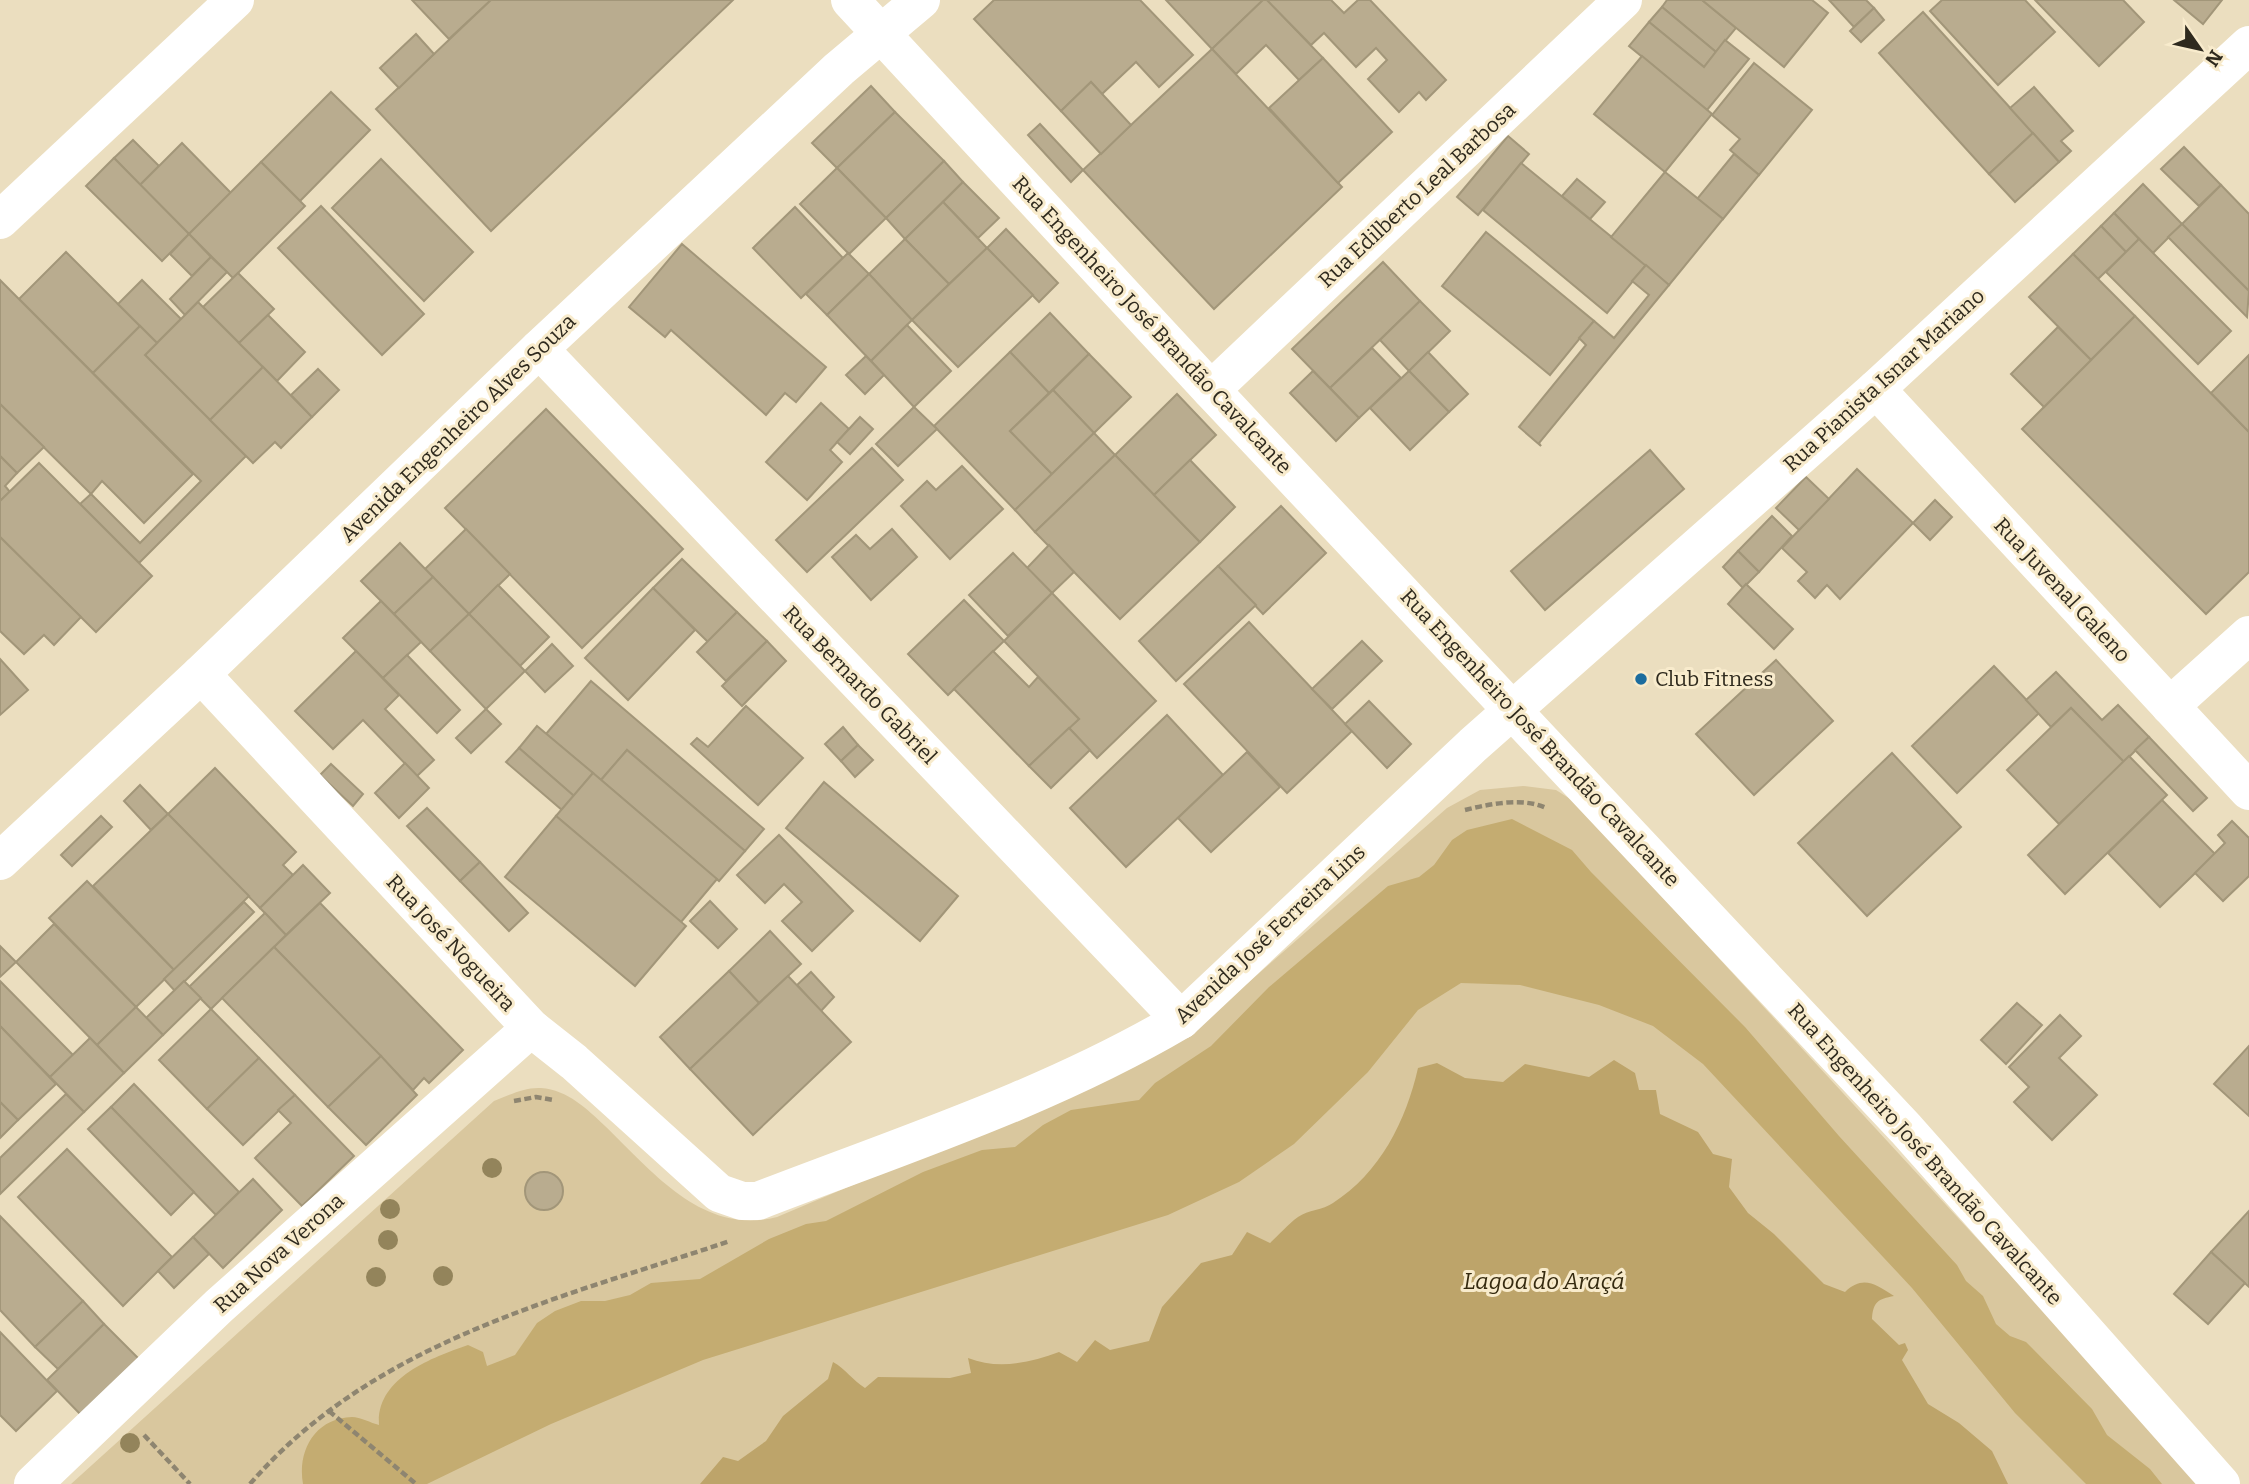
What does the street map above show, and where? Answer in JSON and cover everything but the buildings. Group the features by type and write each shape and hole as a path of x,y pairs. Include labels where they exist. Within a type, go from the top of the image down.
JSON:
{"street":[{"path":"0,220 236,0"},
{"name":"Rua Engenheiro José Brandão Cavalcante","path":"850,0 1211,390 1906,1129 2221,1484"},
{"name":"Avenida Engenheiro Alves Souza","path":"0,861 201,674 539,349 839,69 884,35 921,0"},
{"name":"Rua Edilberto Leal Barbosa","path":"1211,390 1623,0"},
{"name":"Rua Pianista Isnar Mariano","path":"1514,710 1876,389 2249,45"},
{"name":"Rua Bernardo Gabriel","path":"539,349 1181,1020"},
{"name":"Rua Juvenal Galeno","path":"1876,389 2249,791"},
{"path":"2170,706 2249,635"},
{"name":"Rua José Nogueira","path":"201,674 531,1028 574,1062 719,1193"},
{"name":"Avenida José Ferreira Lins","path":"719,1193 742,1201 758,1201 1017,1102 1146,1041 1181,1020 1514,710"},
{"name":"Rua Nova Verona","path":"33,1484 219,1306 531,1028"}],"path":[{"path":"1455,813 1519,803 1535,803 1550,811"},
{"path":"511,1102 536,1097 557,1101"},
{"path":"250,1484 289,1442 329,1411 370,1382 462,1333 734,1239 719,1235"},
{"path":"329,1411 416,1484"},
{"path":"140,1431 190,1484"}],"shaded area":[{"path":"1523,786 1556,790 1575,802 2203,1484 71,1484 494,1101 529,1089 541,1088 560,1092 591,1113 661,1180 703,1209 726,1217 750,1220 777,1217 1052,1101 1199,1026 1447,808 1480,790"},
{"path":"1512,819 1572,850 1745,1027 1839,1136 1957,1265 1966,1281 1983,1296 1996,1324 2010,1336 2026,1342 2092,1409 2107,1435 2150,1469 2162,1484 2086,1484 2015,1413 1912,1288 1703,1064 1653,1026 1599,1005 1520,985 1461,983 1418,1010 1368,1072 1294,1144 1239,1182 1168,1215 703,1360 551,1424 427,1484 303,1484 306,1449 319,1430 328,1423 352,1417 379,1425 380,1409 386,1394 396,1382 408,1372 438,1356 468,1345 483,1352 487,1366 515,1355 537,1323 555,1311 581,1301 605,1301 630,1295 651,1283 700,1279 769,1239 806,1224 826,1221 923,1172 982,1150 1015,1147 1043,1125 1071,1110 1139,1100 1155,1083 1211,1046 1269,987 1388,886 1419,877 1434,865 1452,840 1467,830"}],"water":[{"name":"Lagoa do Araçá","path":"1614,1060 1635,1073 1639,1090 1656,1090 1660,1114 1698,1132 1713,1154 1732,1159 1729,1187 1748,1213 1774,1234 1824,1284 1845,1292 1858,1284 1869,1283 1894,1296 1877,1302 1872,1319 1899,1345 1905,1343 1908,1350 1902,1360 1928,1404 1959,1423 1992,1451 2008,1484 700,1484 723,1457 738,1461 766,1441 783,1416 828,1379 833,1362 865,1388 878,1377 950,1378 971,1373 968,1358 991,1364 1014,1364 1059,1352 1077,1362 1095,1340 1110,1350 1149,1341 1162,1307 1201,1263 1232,1255 1247,1232 1270,1243 1298,1217 1333,1203 1364,1177 1389,1144 1398,1126 1418,1068 1437,1063 1465,1078 1503,1082 1525,1064 1589,1077"}],"place":[{"name":"Club Fitness","path":"1641,679"}]}
